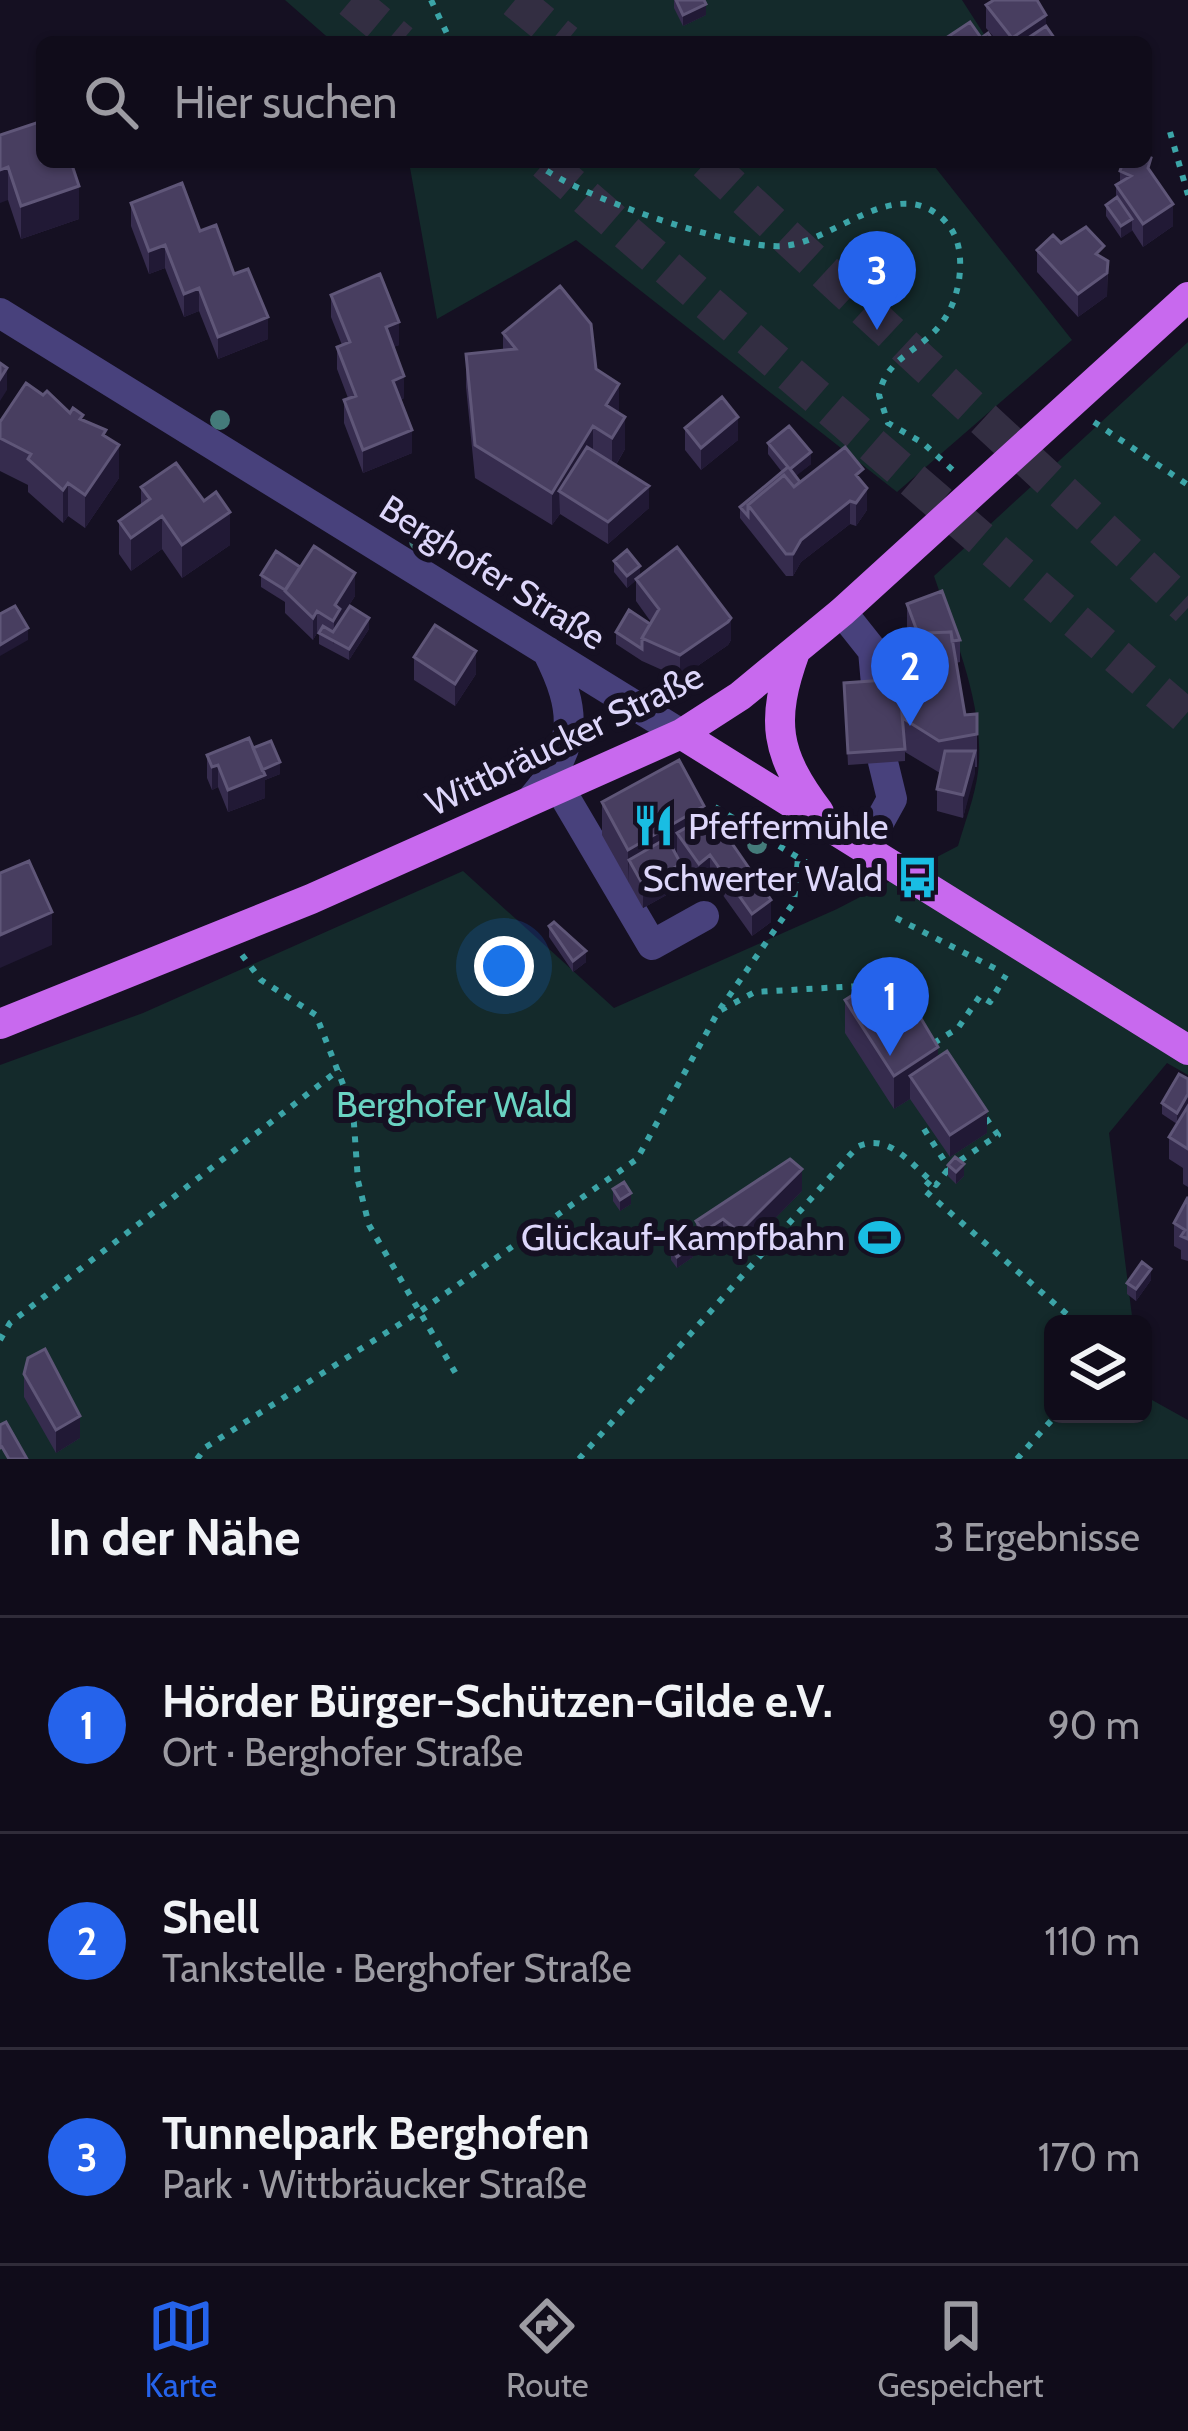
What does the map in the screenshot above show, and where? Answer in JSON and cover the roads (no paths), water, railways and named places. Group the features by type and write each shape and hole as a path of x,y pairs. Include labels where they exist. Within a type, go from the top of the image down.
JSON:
{"main road":[{"name":"Wittbräucker Straße","path":"0,1024 681,734 842,612 1188,298"},
{"path":"795,652 777,721 786,761 825,820"},
{"name":"Berghofer Straße","path":"681,734 1188,1050"}],"street":[{"name":"Berghofer Straße","path":"0,314 681,734"},
{"path":"842,612 874,652 883,762 892,799 866,846"},
{"path":"530,802 556,771 571,721 571,707 548,652"},
{"path":"560,789 652,945 704,916"}],"tunnel":[{"path":"351,0 394,36"},
{"path":"515,0 559,36"},
{"path":"552,168 1188,718"},
{"path":"712,168 1188,608"}],"place":[{"name":"Tunnelpark Berghofen","path":"877,330"},
{"name":"Shell","path":"910,726"},
{"name":"Pfeffermühle","path":"654,826"},
{"name":"Schwerter Wald","path":"917,878"},
{"name":"Hörder Bürger-Schützen-Gilde e.V.","path":"890,1056"},
{"name":"Glückauf-Kampfbahn","path":"879,1237"}],"park label":[{"name":"Berghofer Wald","path":"454,1104"}]}
